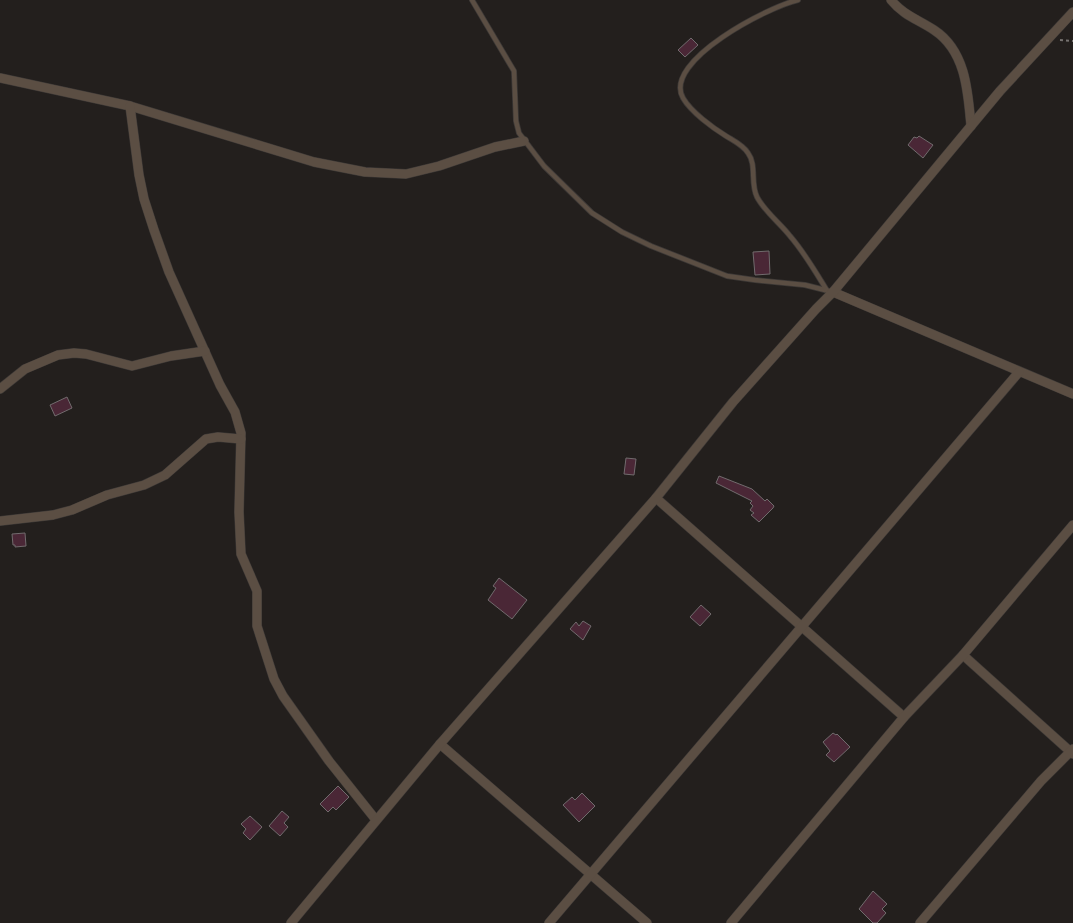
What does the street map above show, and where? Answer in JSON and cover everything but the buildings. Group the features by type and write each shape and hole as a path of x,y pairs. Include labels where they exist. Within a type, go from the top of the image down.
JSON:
{"street":[{"path":"891,0 909,16 944,37 952,48 966,84 971,126"},
{"path":"291,923 440,744 656,498 733,402 816,309 830,290 1000,91 1073,12"},
{"path":"0,78 130,106 314,162 365,172 406,174 439,166 471,153 524,141"},
{"path":"130,106 134,145 144,199 169,272 235,412 241,433 239,512 241,554 257,591 257,626 274,679 283,696 329,761 376,820"},
{"path":"830,290 1073,394"},
{"path":"0,389 25,369 58,355 74,353 86,354 132,366 171,356 205,351"},
{"path":"549,923 1019,372"},
{"path":"0,521 53,515 72,510 107,495 144,485 165,475 206,439 218,437 241,439"},
{"path":"656,498 904,717"},
{"path":"731,923 904,717 963,655 1073,525"},
{"path":"920,923 1041,781 1072,751 963,655"},
{"path":"440,744 647,923"}],"lane":[{"path":"472,0 514,71 516,121 519,134 565,188 592,213 622,232 701,267 727,276 790,283 830,290"},
{"path":"798,0 769,10 736,28 708,48 684,75 680,82 680,92 684,100 705,121 748,152 752,160 756,195 763,206 791,237 830,290"}]}
